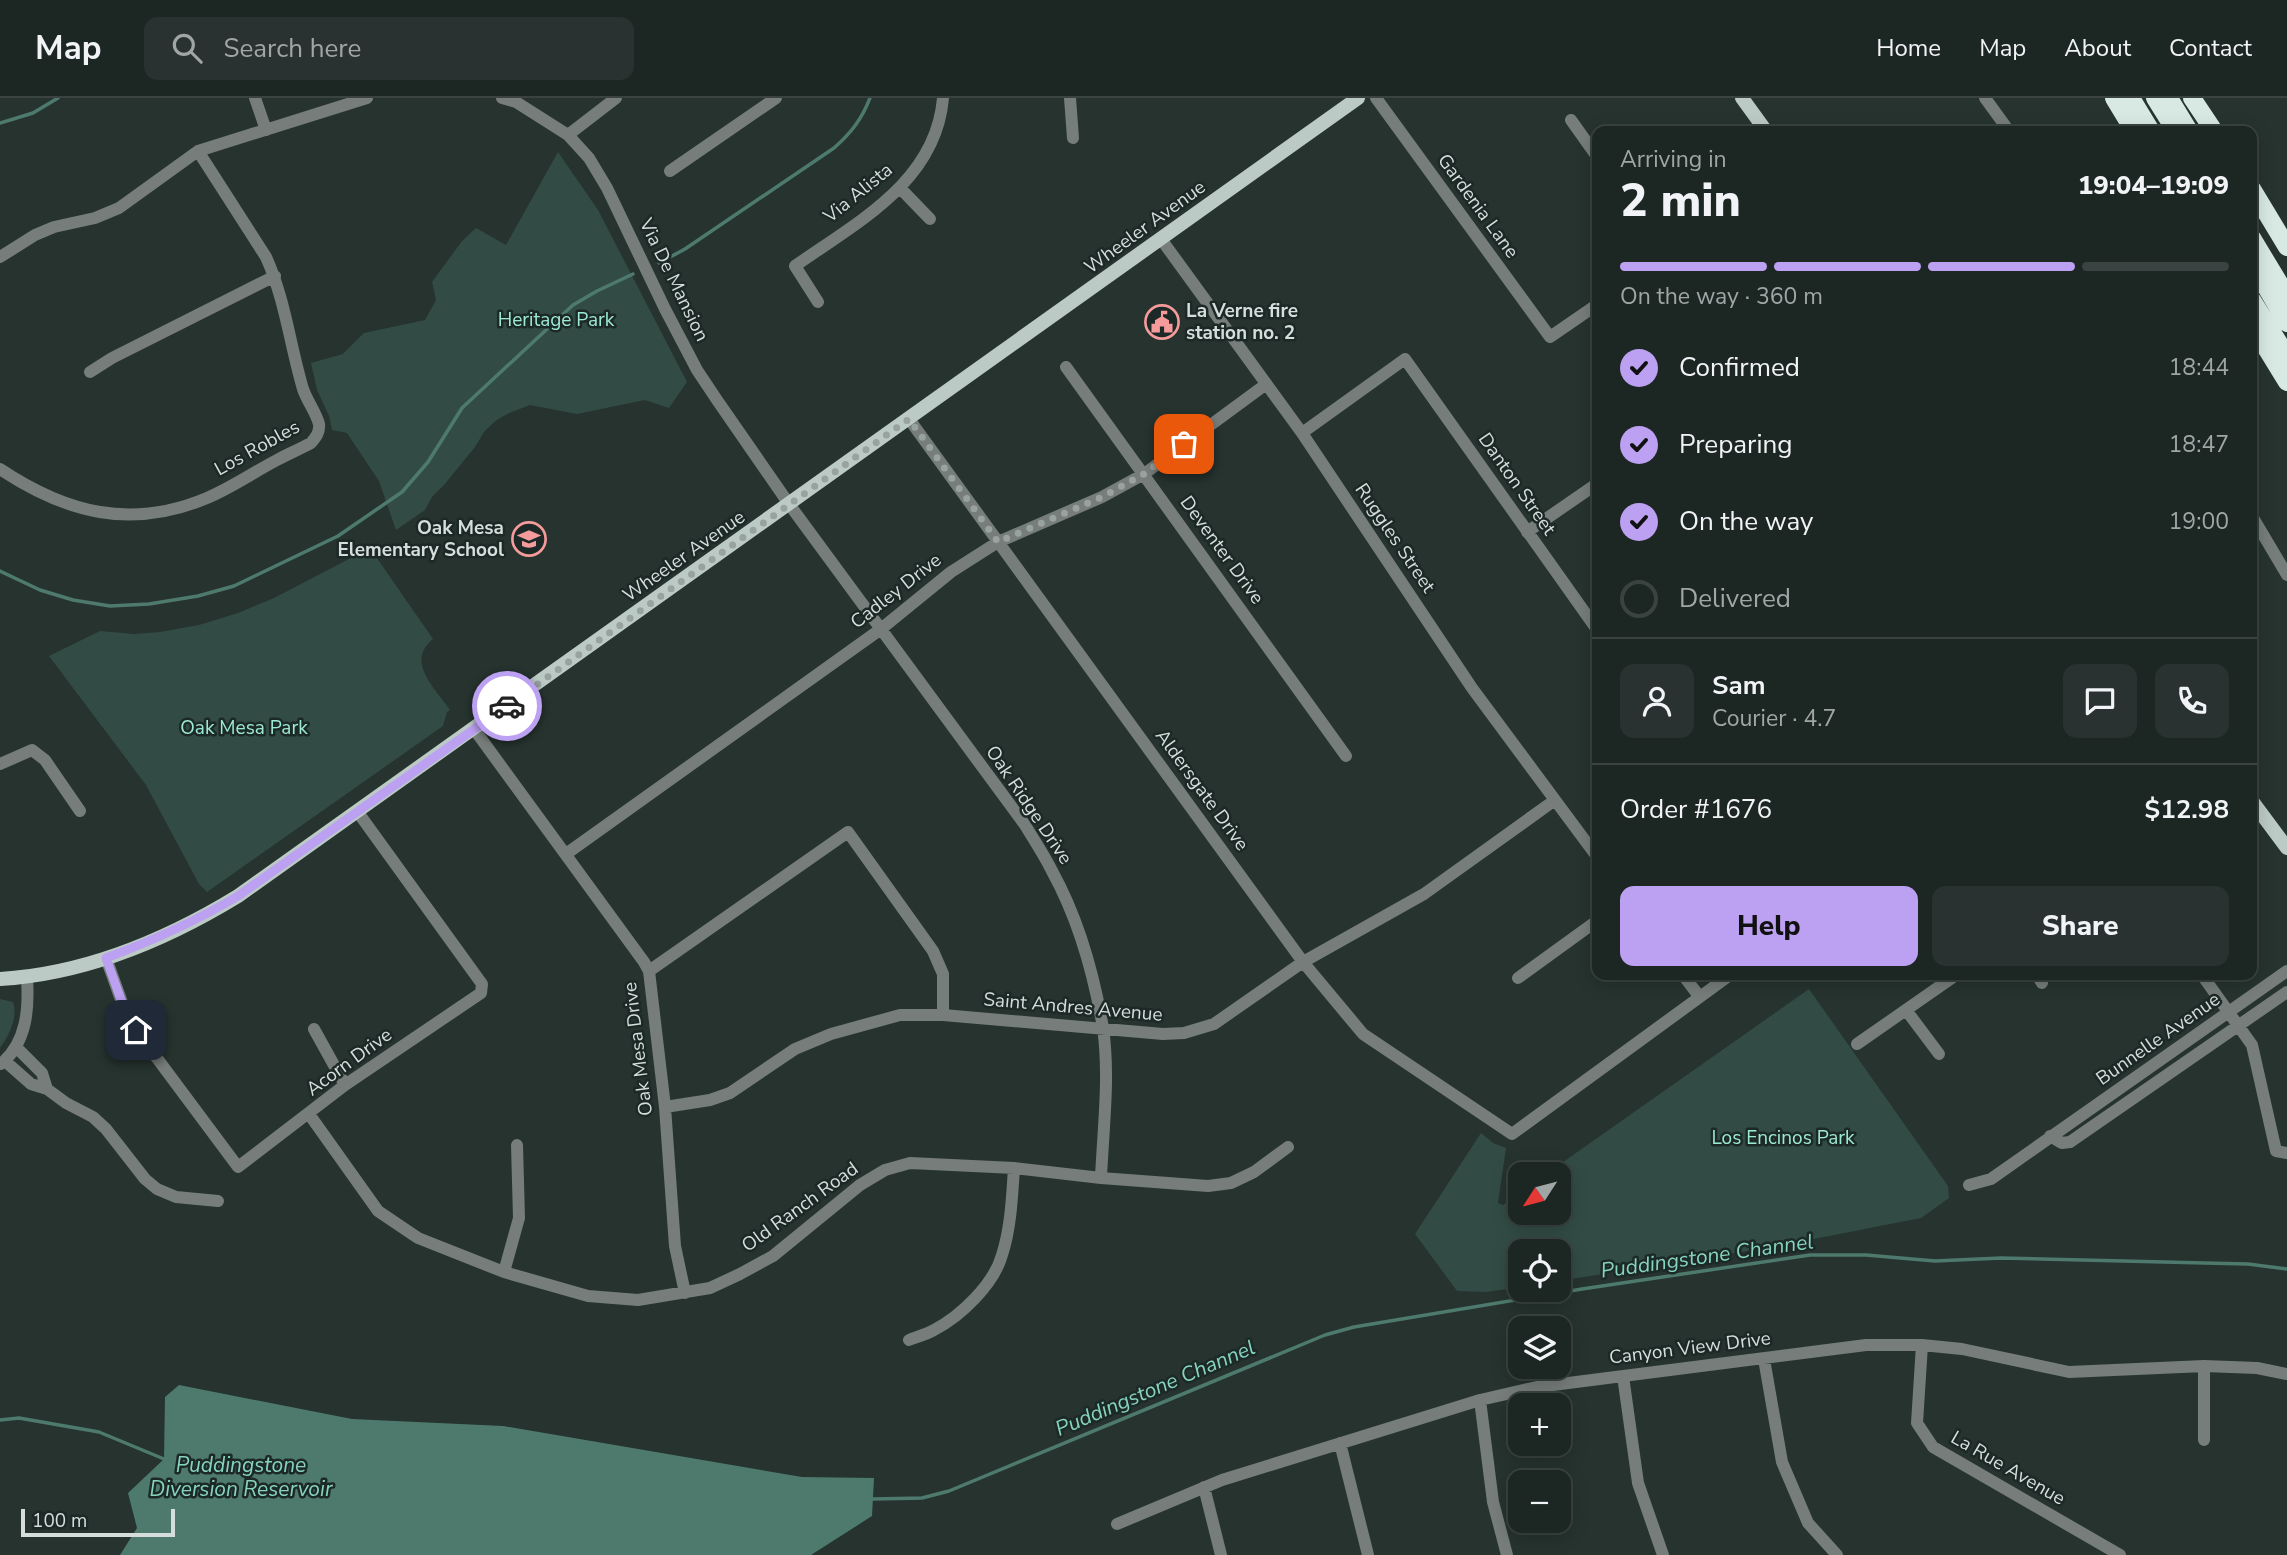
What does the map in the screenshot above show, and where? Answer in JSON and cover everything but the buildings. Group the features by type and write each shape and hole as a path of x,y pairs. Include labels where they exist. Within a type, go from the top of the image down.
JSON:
{"highway":[{"path":"2113,98 2131,126"},
{"path":"2131,98 2148,126"},
{"path":"2155,98 2172,126"},
{"path":"2169,98 2186,126"},
{"path":"2192,98 2211,126"},
{"path":"2257,197 2287,247"},
{"path":"2257,246 2287,296"},
{"path":"2257,272 2287,323"},
{"path":"2257,308 2287,356"},
{"path":"2257,333 2287,382"}],"main road":[{"name":"Wheeler Avenue","path":"0,979 27,978 106,958 167,934 238,896 1358,98"},
{"path":"1742,98 1762,126"},
{"path":"2257,808 2287,848"}],"street":[{"path":"255,98 266,130"},
{"path":"0,257 35,235 54,227 95,218 119,208 198,151 367,98"},
{"name":"Via De Mansion","path":"502,98 516,102 568,135 589,159 607,188 697,370 789,504"},
{"path":"568,135 616,98"},
{"path":"670,171 776,98"},
{"name":"Via Alista","path":"818,302 795,266 882,204 900,188 934,142 942,115 943,98"},
{"path":"1070,98 1073,138"},
{"name":"Gardenia Lane","path":"1376,98 1550,337 1592,308"},
{"path":"1985,98 2005,126"},
{"path":"1571,120 1592,150"},
{"name":"Los Robles","path":"0,469 44,495 67,504 90,511 148,515 209,498 311,443 319,431 319,425 304,391 275,276 266,257 198,151"},
{"path":"900,188 930,219"},
{"name":"Ruggles Street","path":"1161,239 1302,433 1472,688 1592,850"},
{"path":"90,372 112,358 275,276"},
{"name":"Danton Street","path":"1302,433 1405,359 1592,623"},
{"name":"Deventer Drive","path":"1066,367 1346,756"},
{"name":"Cadley Drive","path":"566,854 881,629 951,572 998,542 1102,497 1144,474 1265,385"},
{"name":"Aldersgate Drive","path":"909,419 1303,962 1363,1034 1512,1134 1699,996"},
{"path":"1527,532 1592,487"},
{"name":"Oak Ridge Drive","path":"789,504 1024,825 1053,873 1075,923 1088,964 1103,1030 1106,1083 1101,1178"},
{"path":"2257,524 2287,575"},
{"name":"Oak Mesa Drive","path":"474,729 649,971 666,1107 675,1246 685,1293"},
{"path":"0,764 32,750 46,760 80,811"},
{"name":"Saint Andres Avenue","path":"666,1107 710,1100 730,1093 795,1049 831,1034 900,1015 943,1015 1163,1034 1184,1033 1214,1024 1303,962 1424,894 1555,800"},
{"name":"Acorn Drive","path":"106,958 124,1008 136,1030 238,1167 345,1085 481,993 483,988 358,811"},
{"path":"649,971 848,832 933,951 943,974 943,1015"},
{"path":"1518,978 1592,924"},
{"name":"Bunnelle Avenue","path":"1969,1185 1991,1179 2287,971"},
{"path":"27,978 29,1003 24,1028 16,1047 3,1063 31,1084 47,1089 65,1103 93,1117 106,1129 145,1180 157,1189 176,1197 218,1201"},
{"path":"1687,980 1699,996 1723,980"},
{"path":"1857,1044 1949,980"},
{"path":"2206,980 2252,1045 2276,1151 2287,1153"},
{"name":"Bunnelle Avenue","path":"2050,1136 2062,1143 2070,1142 2287,992"},
{"path":"1906,1010 1939,1054"},
{"path":"314,1029 345,1085"},
{"path":"16,1047 42,1073 47,1089"},
{"name":"Old Ranch Road","path":"309,1114 378,1211 418,1238 504,1272 588,1296 638,1300 710,1289 773,1256 860,1185 884,1170 910,1163 1014,1168 1209,1186 1231,1183 1254,1172 1288,1147"},
{"path":"504,1272 519,1219 517,1145"},
{"path":"909,1340 934,1330 967,1306 991,1280 1002,1256 1007,1235 1014,1168"},
{"name":"Canyon View Drive","path":"1117,1524 1204,1487 1480,1400 1537,1387 1866,1345 1922,1345 1962,1349 2069,1372 2204,1366 2257,1368 2287,1374"},
{"name":"La Rue Avenue","path":"1922,1345 1917,1423 1933,1447 2120,1555"},
{"path":"1765,1359 1782,1462 1808,1523 1837,1555"},
{"path":"2204,1366 2204,1440"},
{"path":"1623,1376 1638,1483 1663,1555"},
{"path":"1480,1400 1493,1502 1507,1555"},
{"path":"1340,1443 1368,1555"},
{"path":"1204,1487 1221,1555"}],"green space":[{"name":"Heritage Park","path":"558,152 598,210 687,382 669,408 645,400 577,414 530,405 507,414 484,432 475,447 432,497 425,510 396,530 379,481 347,433 332,430 329,416 317,390 311,363 343,354 364,333 425,320 436,300 432,282 462,241 476,228 506,245"},
{"name":"Oak Mesa Park","path":"370,548 433,639 425,648 422,666 425,675 450,710 443,726 207,892 199,884 146,785 49,656 100,631 134,634 160,632 199,625 238,613 274,598"},
{"name":"Los Encinos Park","path":"1809,989 1948,1186 1949,1198 1921,1218 1778,1246 1571,1279 1571,1239 1508,1239 1508,1289 1486,1292 1457,1291 1415,1234 1481,1133 1493,1143 1506,1148 1498,1203 1503,1205 1508,1201 1508,1225 1572,1225 1572,1162 1563,1162"},
{"path":"0,999 13,1002 14,1019 0,1048"}],"water":[{"name":"Puddingstone Diversion Reservoir","path":"179,1385 352,1419 503,1426 802,1477 874,1478 872,1516 811,1555 120,1555 137,1528 128,1493 164,1459 165,1397"}],"waterway":[{"path":"0,123 33,113 58,98"},
{"path":"659,263 685,249 834,148 855,125 870,98"},
{"path":"0,571 40,590 73,600 110,606 149,604 198,596 234,586 338,536 402,492 428,462 462,408 573,305 633,274"},
{"name":"Puddingstone Channel","path":"873,1499 922,1498 949,1491 1325,1335 1354,1327 1582,1289 1810,1255 1866,1255 1935,1261 2001,1258 2248,1264 2287,1269"},
{"path":"0,1420 19,1418 99,1432 164,1459"}],"way so far":[{"path":"507,706 909,419 998,542 1102,497 1144,474 1184,444"}],"place":[{"name":"La Verne fire station no. 2","path":"1162,322"},
{"name":"Oak Mesa Elementary School","path":"529,539"}],"route":[{"path":"136,1030 124,1008 106,958 167,934 238,896 507,706"}]}
